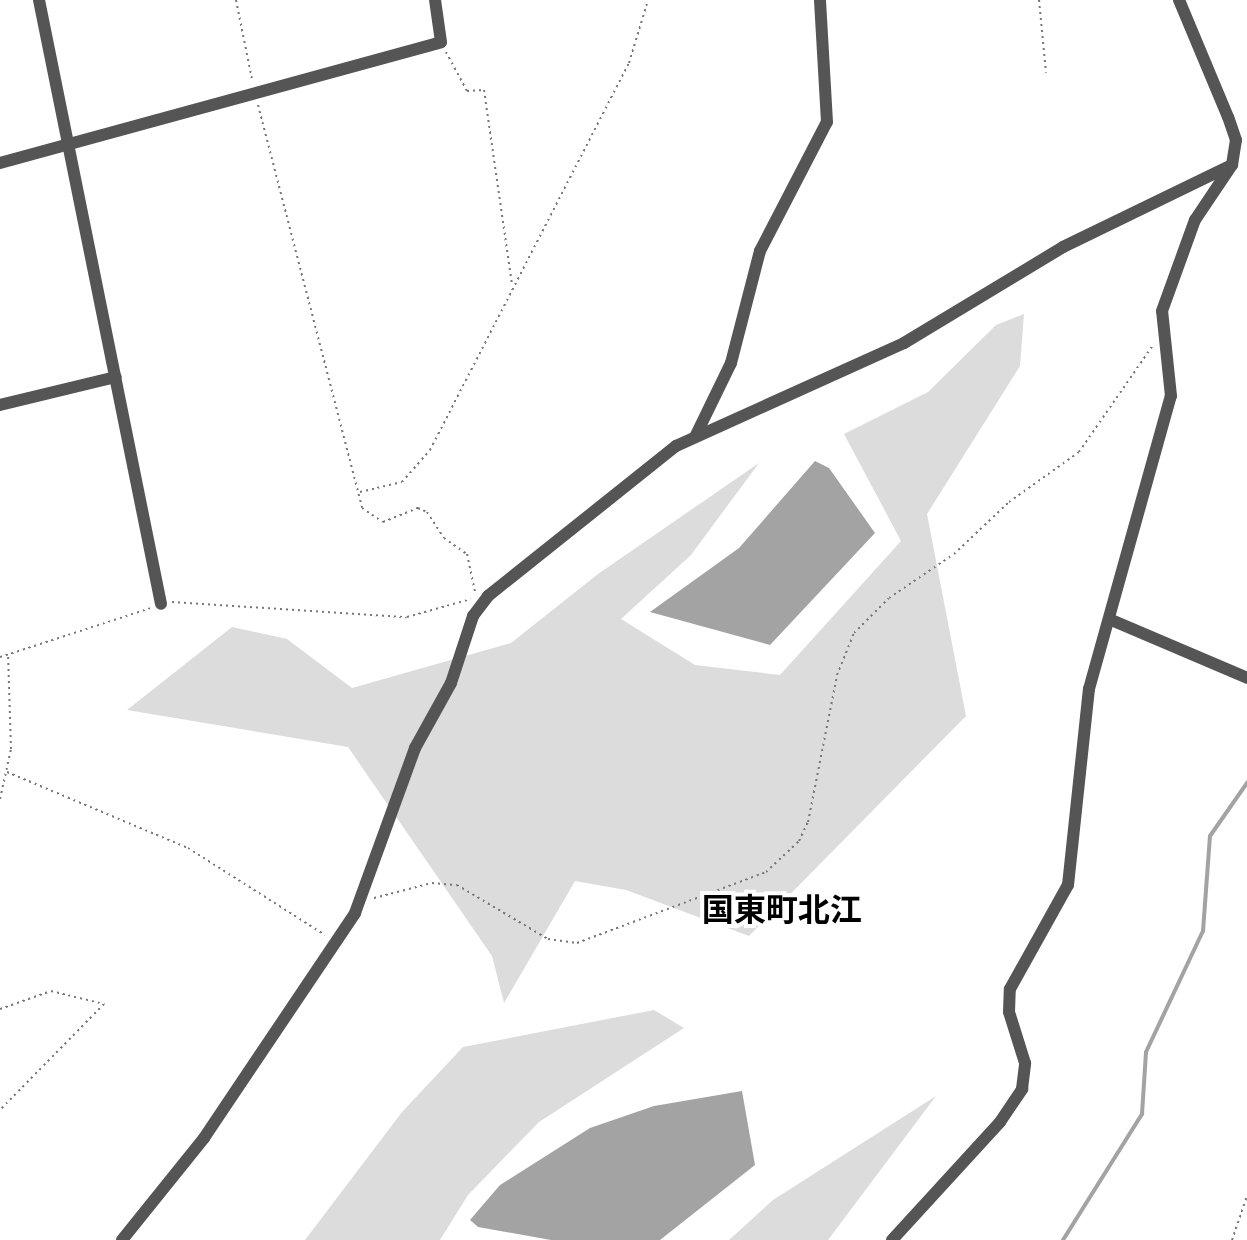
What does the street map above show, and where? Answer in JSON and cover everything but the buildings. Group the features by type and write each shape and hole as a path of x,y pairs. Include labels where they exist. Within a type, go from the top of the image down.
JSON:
{"street":[{"path":"39,0 161,604"},
{"path":"0,163 70,146 254,90 441,42 435,0"},
{"path":"696,435 731,363 760,251 827,122 820,0"},
{"path":"892,1240 1000,1122 1022,1089 1025,1063 1009,1012 1010,989 1068,885 1084,717 1171,396 1162,332 1164,303 1195,220 1232,165 1232,129 1179,0"},
{"path":"122,1240 204,1138 362,901 411,758 451,683 477,603 635,474 696,435 904,343 1063,247 1232,165"},
{"path":"0,405 116,377"},
{"path":"1109,619 1247,678"}],"path":[{"path":"0,657 161,604 407,617 477,603 467,554 444,538 427,512 418,508 376,521 365,513 254,90 236,0"},
{"path":"359,492 391,486 420,466 629,63 648,0"},
{"path":"1039,0 1046,73"},
{"path":"441,42 467,91 484,90 512,286"},
{"path":"362,901 432,883 457,885 548,939 577,943 766,872 799,841 808,822 837,675 854,633 889,598 954,554 1020,493 1079,452 1162,332"},
{"path":"0,799 7,772 8,654"},
{"path":"7,772 188,848 336,943"},
{"path":"0,1009 51,991 104,1004 0,1110"},
{"path":"1232,1240 1247,1196"}],"shaded area":[{"path":"1024,314 1020,366 927,514 966,716 749,936 626,890 575,881 504,1003 492,956 348,747 127,710 232,627 287,639 352,688 511,643 598,574 759,463 691,555 621,619 695,665 780,675 901,541 844,434 928,392 996,325"},
{"path":"815,461 829,468 875,533 770,645 650,612 739,548"},
{"path":"654,1010 684,1028 539,1122 468,1195 440,1240 305,1240 402,1112 463,1047"},
{"path":"742,1091 755,1165 660,1240 551,1240 478,1227 470,1220 500,1185 590,1128 654,1106"},
{"path":"936,1096 828,1240 729,1240 773,1200"}],"waterway":[{"path":"1063,1240 1142,1114 1146,1052 1203,931 1210,836 1247,783"}],"district":[{"name":"国東町北江","path":"782,912"}]}
